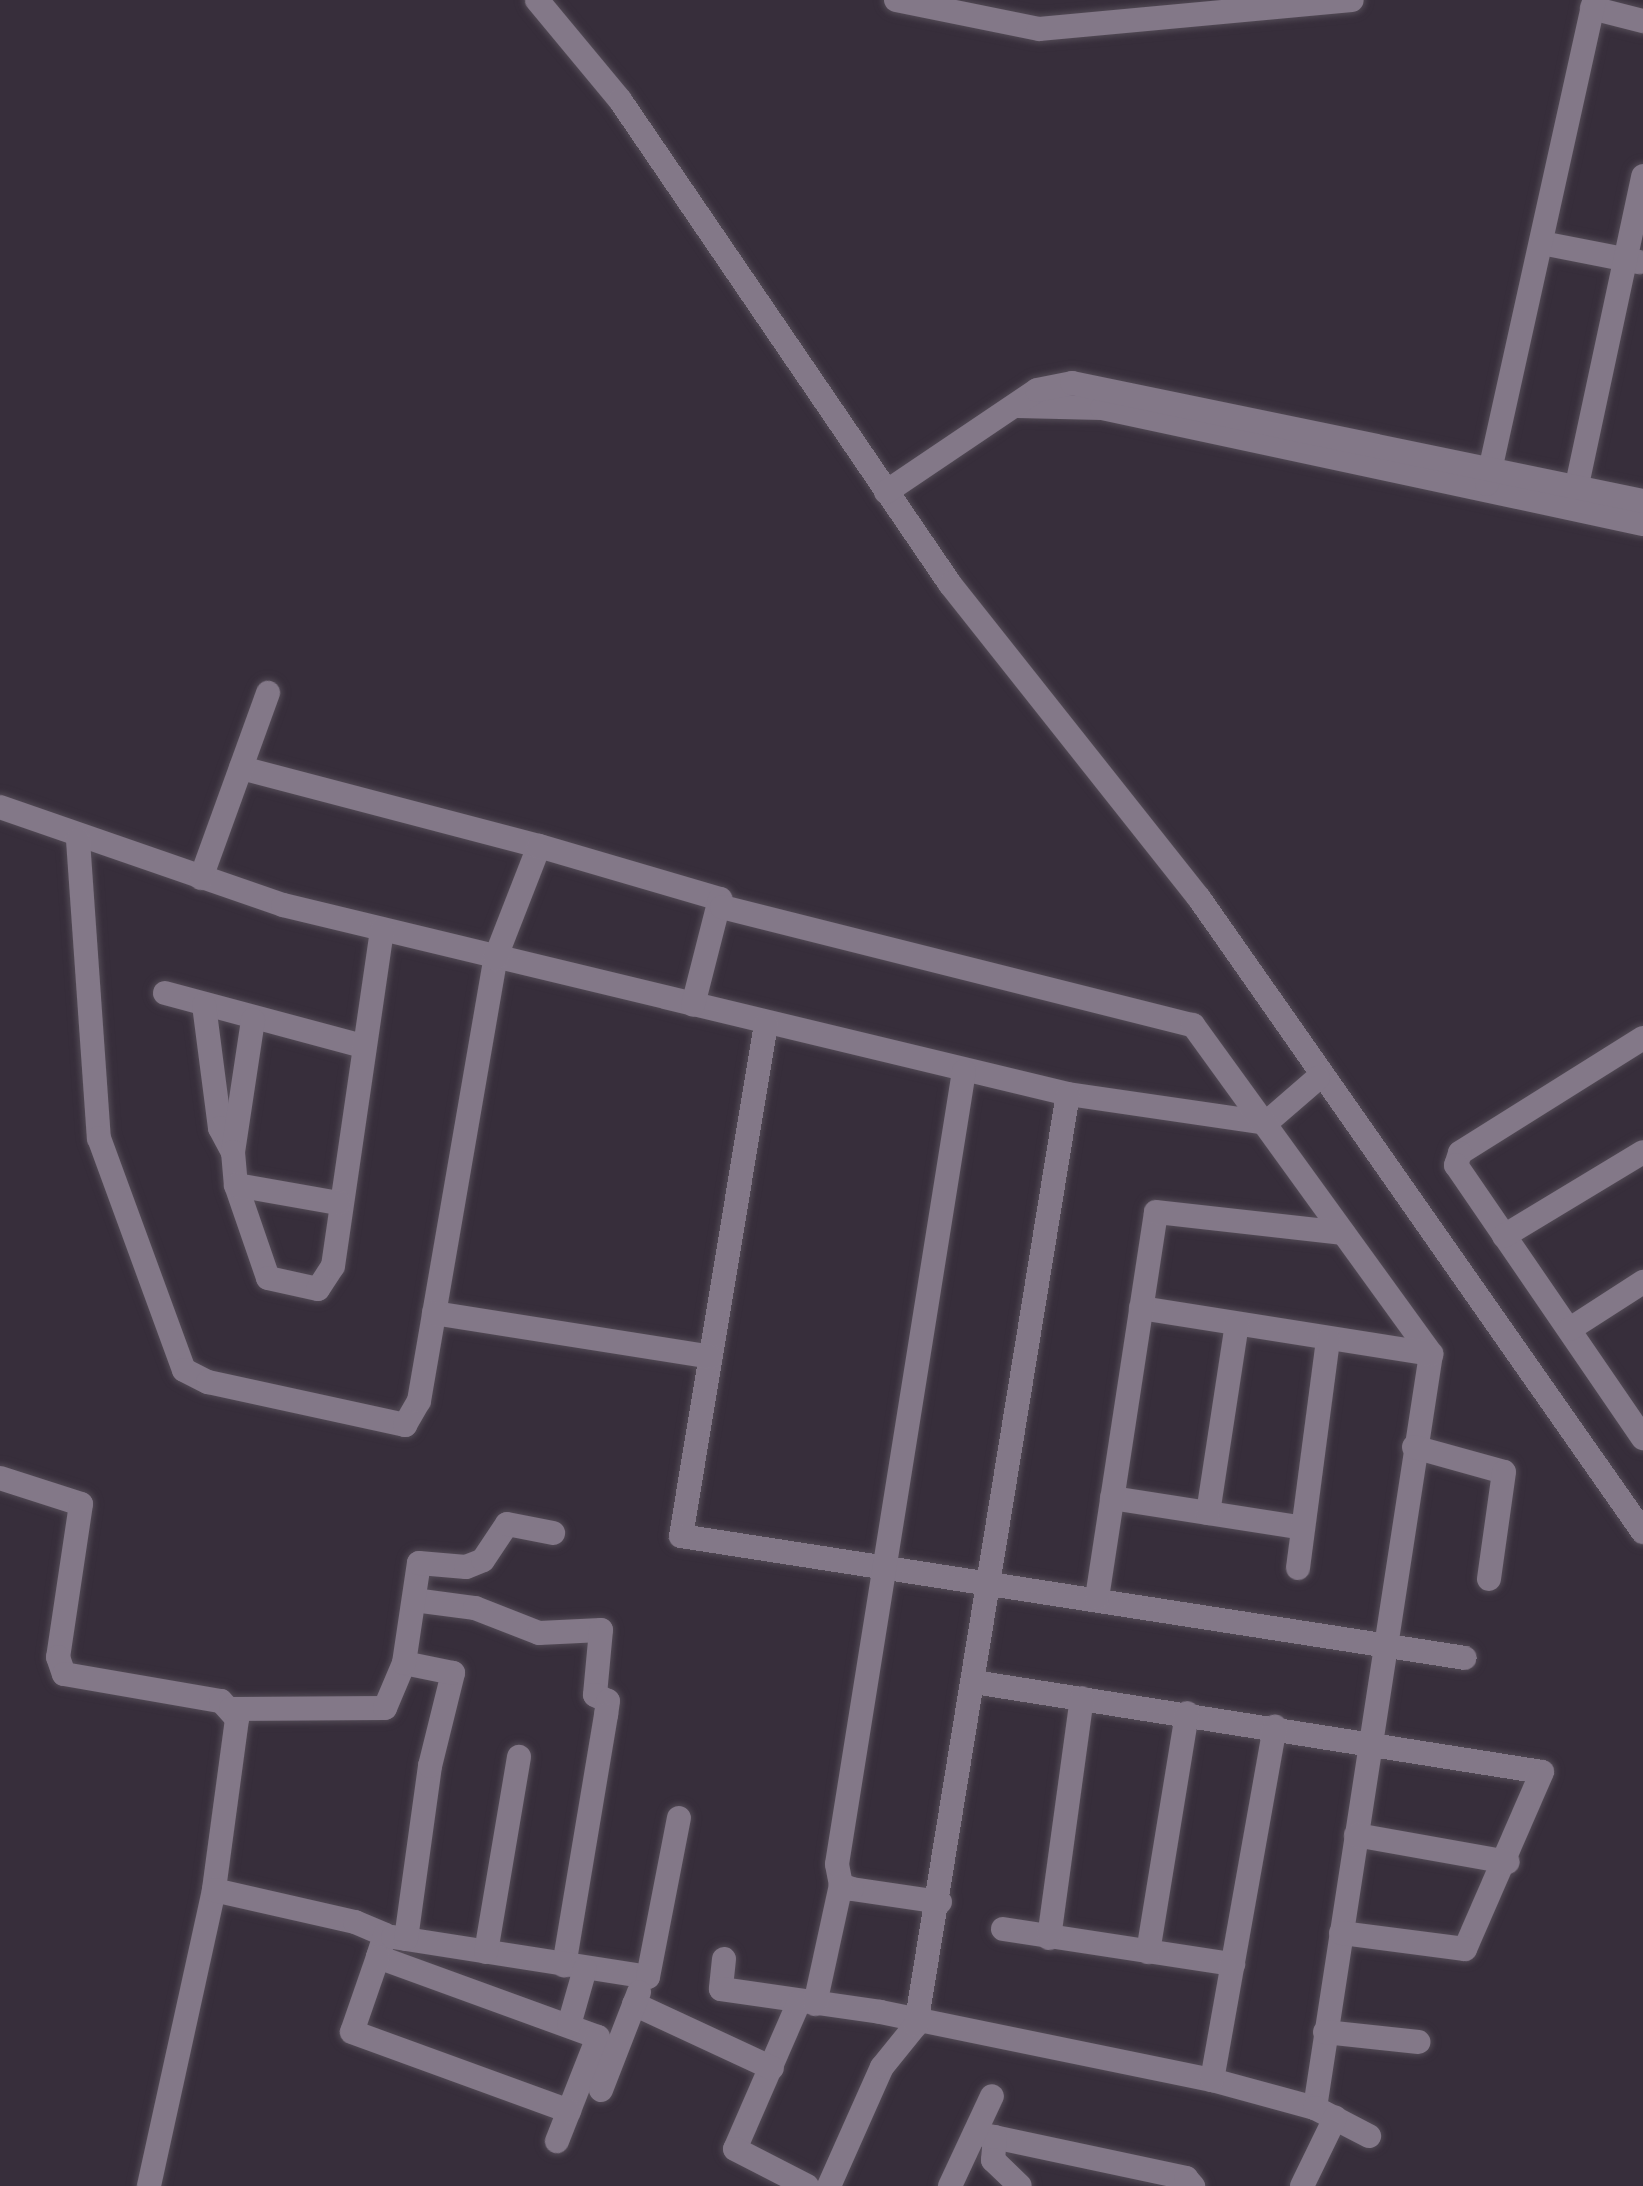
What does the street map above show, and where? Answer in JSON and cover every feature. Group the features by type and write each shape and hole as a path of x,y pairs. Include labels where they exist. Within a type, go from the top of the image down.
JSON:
{"street":[{"path":"537,0 620,100 886,492 1023,682 1199,898 1318,1078 1631,1494 1643,1532"},
{"path":"896,0 1039,29 1352,0"},
{"path":"1488,480 1593,4 1643,21"},
{"path":"1577,485 1635,261 1643,176"},
{"path":"1542,243 1635,261"},
{"path":"886,492 1055,384 1096,385 1488,480 1643,524"},
{"path":"1488,480 1577,485 1643,501"},
{"path":"202,878 268,693"},
{"path":"241,768 711,892 722,907 1022,987 1184,1019 1266,1123 1431,1354 1325,2032 1325,2113 1302,2186"},
{"path":"0,807 78,840 382,930 1069,1094 1266,1123 1318,1078"},
{"path":"78,840 99,1138 184,1370 208,1382 405,1424 416,1416 495,959 538,846"},
{"path":"693,1005 722,907"},
{"path":"253,1020 233,1152 236,1185 268,1278 291,1288 318,1289 330,1277 382,930"},
{"path":"165,993 364,1046"},
{"path":"204,1006 220,1128 233,1152"},
{"path":"766,1024 681,1536 1465,1658"},
{"path":"1643,1038 1460,1153 1460,1174 1570,1329 1635,1409 1643,1438"},
{"path":"807,2186 734,2149 807,2003 841,1885 837,1864 964,1071"},
{"path":"829,2186 882,2067 916,2025 940,1902 1069,1094"},
{"path":"1504,1236 1643,1152"},
{"path":"236,1185 338,1203"},
{"path":"1097,1598 1156,1212 1343,1233"},
{"path":"1570,1329 1643,1282"},
{"path":"1141,1308 1431,1354"},
{"path":"434,1313 711,1358"},
{"path":"1208,1513 1237,1324"},
{"path":"1298,1568 1328,1339"},
{"path":"1414,1448 1504,1472 1489,1579"},
{"path":"0,1478 81,1504 58,1657 64,1674 221,1701 232,1709 239,1731 214,1890 149,2186"},
{"path":"1112,1498 1303,1528"},
{"path":"232,1709 385,1708 404,1663 419,1563 466,1567 483,1560 507,1524 553,1533"},
{"path":"414,1600 475,1608 538,1633 601,1630 595,1695 608,1701 569,2025"},
{"path":"404,1663 453,1673 390,1944 352,2032 568,2111"},
{"path":"974,1682 1542,1772 1508,1862 1465,1949 1341,1934"},
{"path":"1049,1938 1082,1698"},
{"path":"1148,1952 1186,1713"},
{"path":"1212,2080 1275,1727"},
{"path":"486,1952 519,1757"},
{"path":"390,1944 486,1952 648,1977 679,1818"},
{"path":"1356,1835 1508,1862"},
{"path":"841,1885 940,1902"},
{"path":"214,1890 390,1944 598,2036 557,2141"},
{"path":"1003,1929 1233,1964"},
{"path":"724,1959 721,1990 916,2025 996,2034 1212,2080 1325,2113 1369,2136"},
{"path":"601,2090 637,1995 772,2068"},
{"path":"1325,2032 1418,2042"},
{"path":"950,2186 985,2135 992,2096"},
{"path":"985,2135 993,2160 1020,2186"},
{"path":"985,2135 1186,2178 1192,2186"}]}
